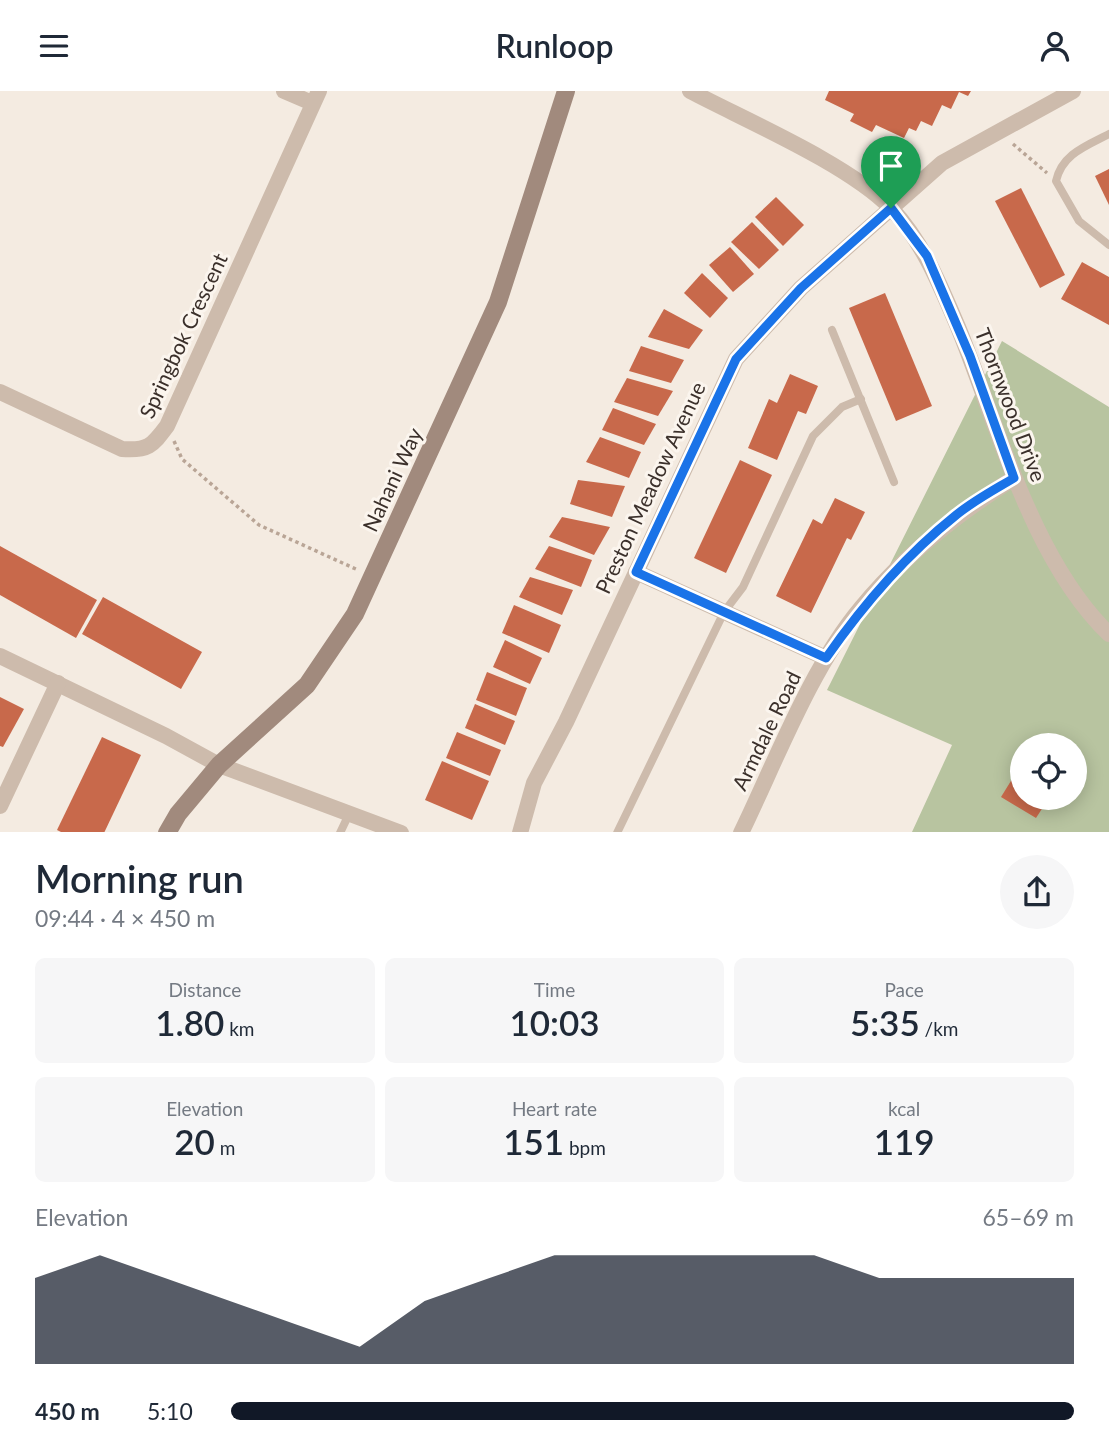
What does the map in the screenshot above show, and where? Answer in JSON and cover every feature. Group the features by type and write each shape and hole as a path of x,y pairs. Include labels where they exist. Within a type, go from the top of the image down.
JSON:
{"street":[{"path":"284,91 316,97"},
{"name":"Nahani Way","path":"167,832 177,814 219,765 307,685 355,614 393,537 498,302 566,91"},
{"name":"Thornwood Drive","path":"690,91 824,162 865,187 891,208 927,256 970,356 1014,478 1053,557 1096,621 1109,633"},
{"name":"Preston Meadow Avenue","path":"520,832 534,783 736,359 801,288 942,163 997,130 1073,91"},
{"name":"Springbok Crescent","path":"0,393 122,449 141,450 154,443 167,426 316,97"},
{"name":"Armdale Road","path":"741,832 826,658 860,608 902,564 956,515 1014,478"},
{"path":"636,572 826,658"},
{"path":"0,656 219,765 401,832"},
{"path":"0,806 58,683"}],"lane":[{"path":"1109,134 1076,152 1060,166 1056,181 1079,221 1109,245"},
{"path":"832,330 894,482"},
{"path":"617,832 724,612 743,587 813,436 842,407 860,399"},
{"path":"340,832 349,814"}],"path":[{"path":"997,130 1056,181"},
{"path":"167,426 182,460 259,525 372,576"}],"green space":[{"path":"1002,341 1109,407 1109,832 912,832 952,745 827,690"}],"building":[{"path":"829,91 971,91 968,96 959,92 951,109 942,105 932,126 921,121 916,131 909,128 904,138 876,125 872,132 850,121 854,114 825,100"},
{"path":"1109,169 1109,205 1095,176"},
{"path":"1021,188 1065,275 1040,288 995,201"},
{"path":"776,197 804,225 783,246 755,217"},
{"path":"752,222 779,250 759,269 731,242"},
{"path":"730,247 754,274 733,292 709,265"},
{"path":"1082,262 1109,277 1109,325 1061,299"},
{"path":"702,273 728,298 710,318 684,293"},
{"path":"885,293 932,406 896,421 849,308"},
{"path":"664,309 703,330 689,349 648,337"},
{"path":"641,346 684,360 671,383 629,371"},
{"path":"790,374 818,386 806,414 798,411 777,460 748,448 769,399 777,403"},
{"path":"627,378 673,391 658,416 614,402"},
{"path":"613,408 656,424 644,445 602,430"},
{"path":"600,437 641,452 629,478 586,462"},
{"path":"740,460 772,475 726,573 694,558"},
{"path":"578,480 625,486 612,517 570,504"},
{"path":"835,498 865,512 851,540 847,538 811,613 776,596 813,519 822,524"},
{"path":"562,517 610,527 594,555 549,537"},
{"path":"0,546 97,600 76,638 0,595"},
{"path":"549,546 592,560 581,587 535,569"},
{"path":"530,577 573,590 562,615 519,597"},
{"path":"103,597 202,652 181,689 82,634"},
{"path":"514,605 561,625 549,653 502,633"},
{"path":"505,640 542,658 530,684 493,667"},
{"path":"487,672 527,688 516,716 476,700"},
{"path":"0,697 24,709 3,747 0,746"},
{"path":"475,704 515,721 505,745 465,728"},
{"path":"457,732 501,750 490,776 446,758"},
{"path":"102,737 141,755 104,832 57,830"},
{"path":"442,761 489,781 472,820 425,800"},
{"path":"1010,782 1010,802 1001,797"},
{"path":"1023,810 1041,810 1036,818"}],"route":[{"path":"891,208 927,256 970,356 1014,478 956,515 902,564 860,608 826,658 636,572 727,373 736,359 801,288 891,208"}]}
